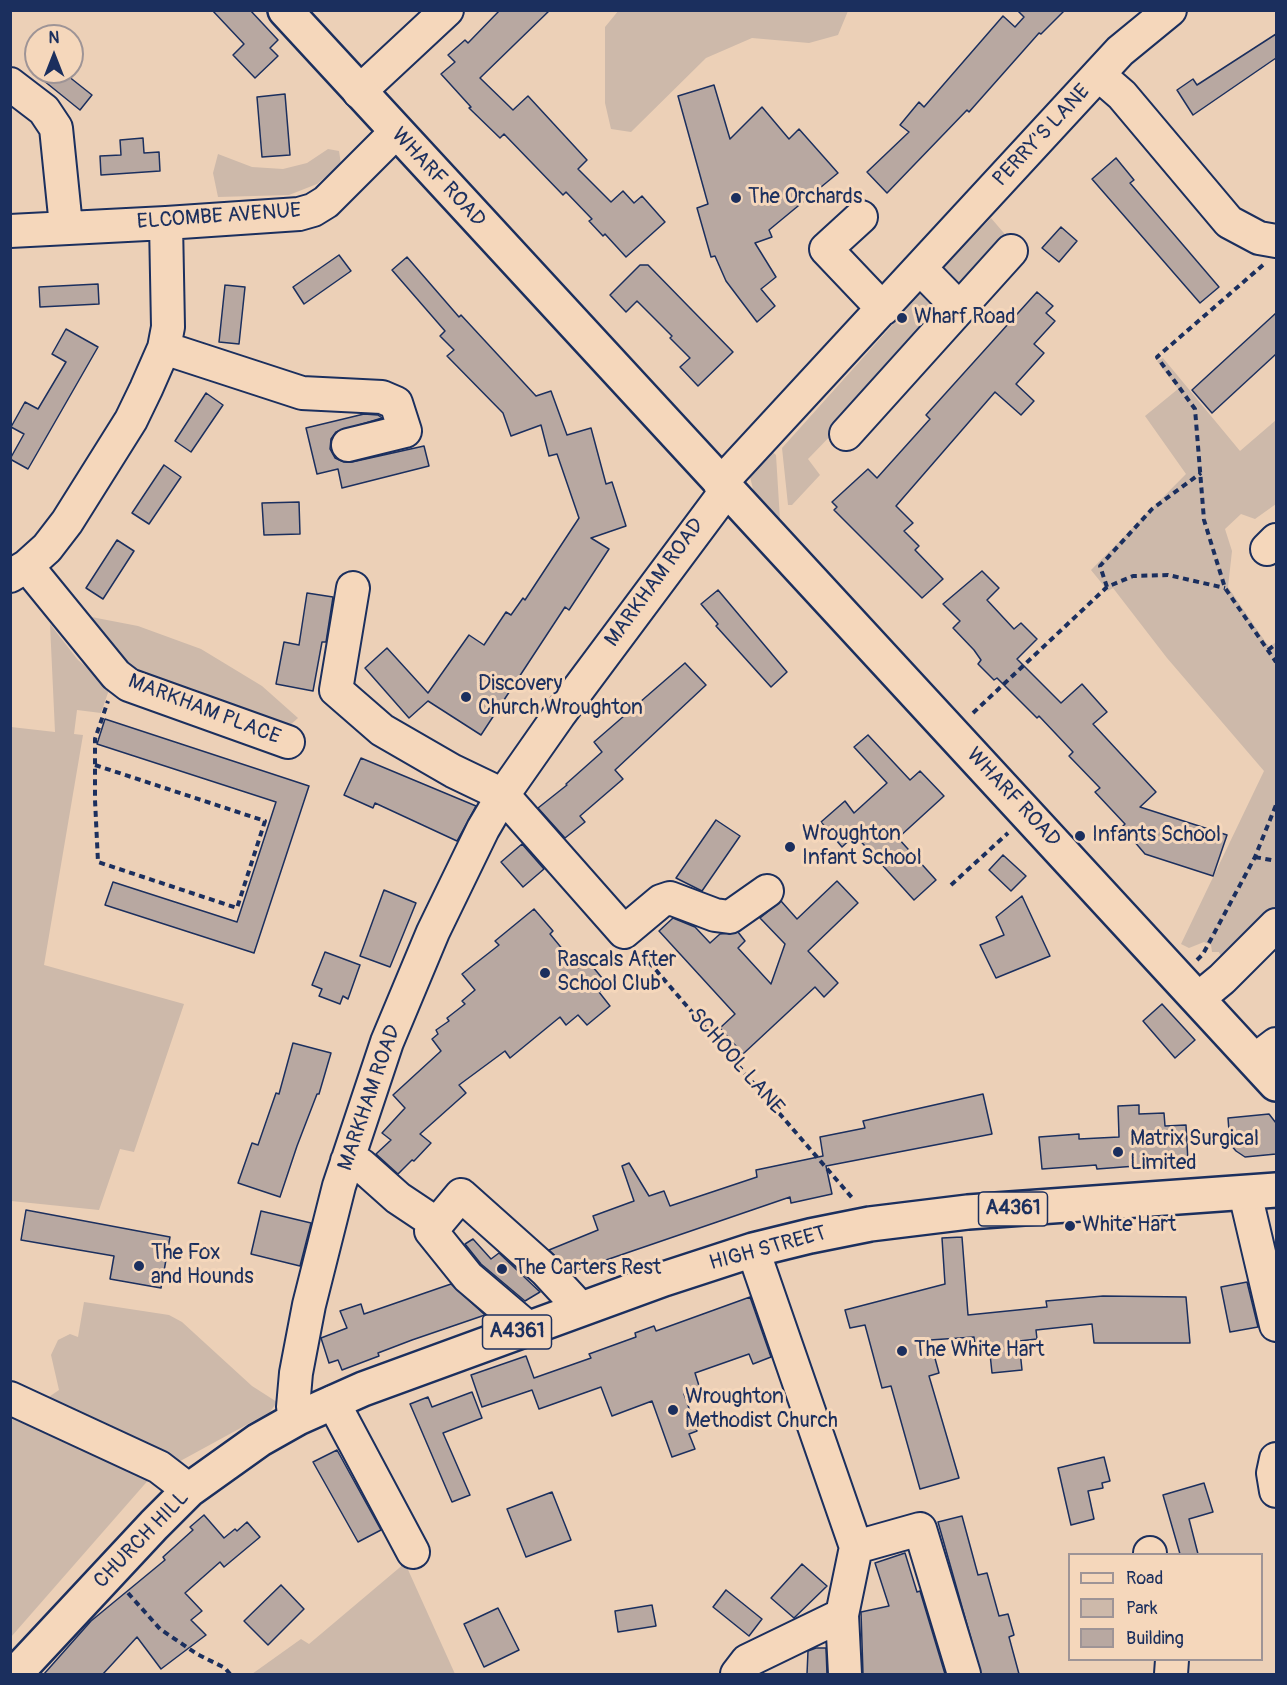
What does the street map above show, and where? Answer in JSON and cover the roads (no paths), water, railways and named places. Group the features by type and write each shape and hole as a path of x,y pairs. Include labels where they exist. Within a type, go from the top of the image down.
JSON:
{"main road":[{"name":"WHARF ROAD","path":"285,10 723,487 1190,988 1266,1052 1276,1084"},
{"name":"HIGH STREET","path":"292,1422 333,1402 528,1328 753,1250 870,1224 968,1212 1261,1191"},
{"name":"CHURCH HILL","path":"15,1674 189,1490 259,1440 292,1422"}],"street":[{"path":"359,92 447,10"},
{"name":"PERRY'S LANE","path":"723,487 920,268 1099,75 1132,40 1170,10"},
{"path":"1099,75 1122,95 1229,222 1243,231 1275,241"},
{"path":"10,84 44,110 56,128 66,226"},
{"name":"ELCOMBE AVENUE","path":"10,231 298,214 313,210 326,202 396,132"},
{"path":"861,218 826,249 883,309"},
{"path":"19,571 47,548 67,522 131,420 164,348 168,327 166,223"},
{"path":"846,434 1011,251"},
{"path":"920,268 958,308"},
{"path":"164,348 302,393 382,397 396,403 405,431 348,445"},
{"name":"MARKHAM ROAD","path":"292,1422 296,1373 309,1305 347,1161 387,1042 434,932 483,829 503,795 723,487"},
{"name":"MARKHAM PLACE","path":"19,571 116,675 129,685 288,742"},
{"path":"353,588 336,690 382,730 453,771 503,795 624,932 661,901 670,898 716,915 730,917 767,891"},
{"path":"1190,988 1222,979 1276,925"},
{"path":"347,1161 361,1166 398,1198 437,1224"},
{"path":"1261,1191 1276,1325"},
{"path":"528,1328 468,1277 431,1231 461,1195 545,1270 581,1309"},
{"path":"753,1250 856,1547 842,1615 845,1674"},
{"path":"10,1398 159,1467 189,1490"},
{"path":"333,1402 413,1552"},
{"path":"1276,1459 1273,1473 1276,1491"},
{"path":"856,1547 920,1529 964,1674"},
{"path":"737,1674 747,1661 842,1615"}],"place":[{"name":"The Orchards","path":"736,198"},
{"name":"Wharf Road","path":"902,318"},
{"name":"Discovery Church Wroughton","path":"466,697"},
{"name":"Infants School","path":"1080,836"},
{"name":"Wroughton Infant School","path":"790,847"},
{"name":"Rascals After School Club","path":"545,973"},
{"name":"Matrix Surgical Limited","path":"1118,1152"},
{"name":"White Hart","path":"1070,1226"},
{"name":"The Fox and Hounds","path":"139,1266"},
{"name":"The Carters Rest","path":"502,1269"},
{"name":"The White Hart","path":"902,1351"},
{"name":"Wroughton Methodist Church","path":"673,1410"}]}
